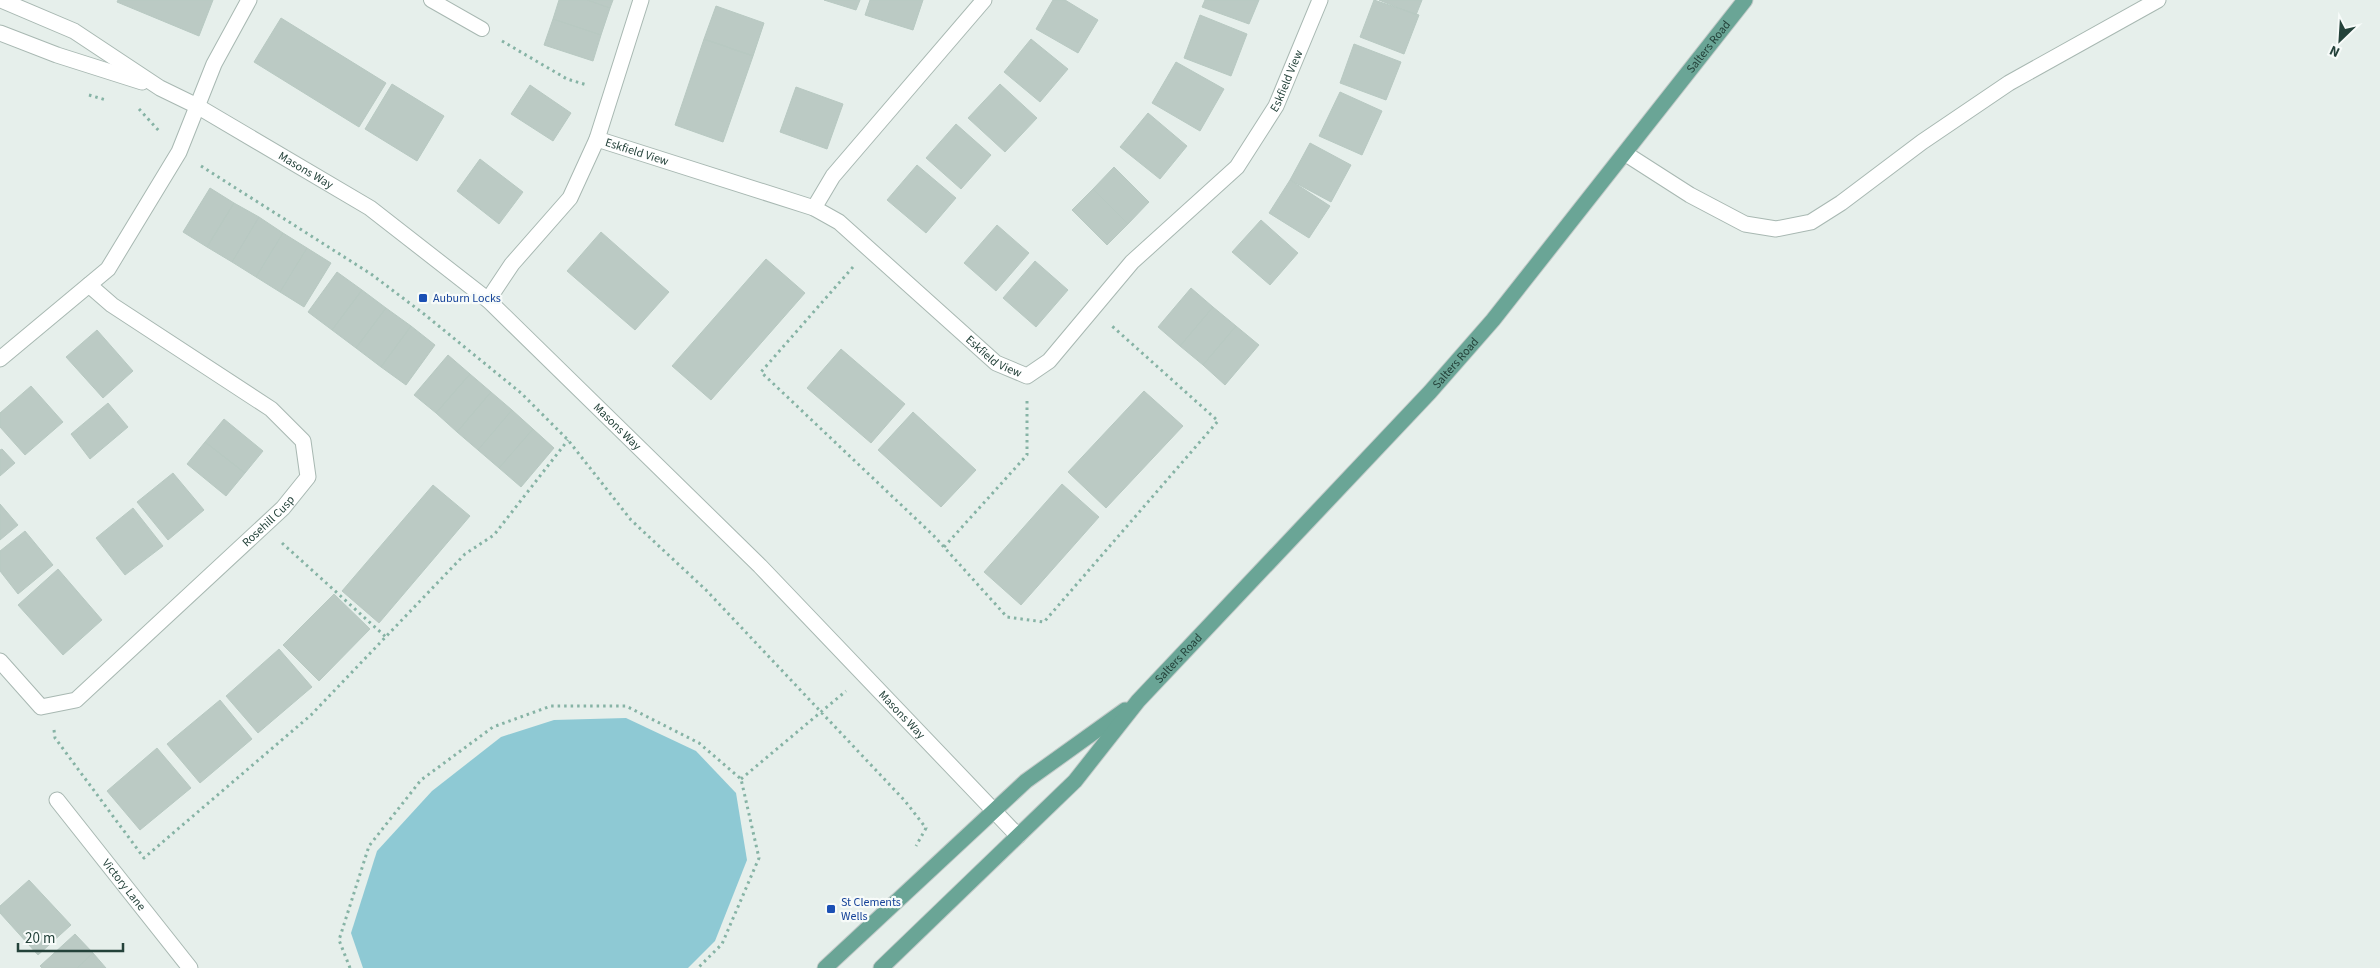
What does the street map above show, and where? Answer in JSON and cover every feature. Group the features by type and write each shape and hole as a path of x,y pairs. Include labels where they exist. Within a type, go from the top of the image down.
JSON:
{"main road":[{"name":"Salters Road","path":"881,968 1075,781 1138,701 1430,392 1493,320 1626,154 1745,0"},
{"name":"Salters Road","path":"825,968 1026,781 1138,701"}],"street":[{"name":"Masons Way","path":"1,0 74,31 160,88 197,106 370,208 488,300 754,559 1018,836"},
{"path":"0,359 90,286 108,269 179,152 214,64 249,0"},
{"path":"488,300 512,264 570,198 597,139 642,0"},
{"path":"814,208 833,176 984,0"},
{"name":"Eskfield View","path":"597,139 814,208 839,222 996,363 1027,376 1050,361 1132,262 1237,167 1276,106 1320,0"},
{"path":"1626,154 1690,195 1744,224 1776,229 1811,222 1841,203 1922,142 2009,83 2158,0"},
{"name":"Masons Way","path":"0,32 57,55 160,88"},
{"name":"Rosehill Cusp","path":"51,705 76,700 283,508 308,477 303,441 271,409 112,306 90,286"},
{"path":"0,661 41,707 51,705"},
{"name":"Victory Lane","path":"57,800 190,968"}],"lane":[{"path":"431,0 482,29"}],"path":[{"path":"482,29 566,79 611,92"},
{"path":"88,94 113,102"},
{"path":"130,106 138,108 179,152 386,286 521,393 568,440 631,520 706,590 905,801 926,828 915,848"},
{"path":"869,249 761,372 944,547 1007,617 1044,622 1218,422 1093,308"},
{"path":"944,547 1027,455 1027,376"},
{"path":"51,705 55,738 144,858 311,715 387,638 465,554 494,535 568,440"},
{"path":"264,526 387,638"},
{"path":"741,779 865,675"},
{"path":"350,968 338,940 369,846 421,780 493,727 551,706 626,706 699,743 741,779 759,858 722,944 698,968"}],"water":[{"path":"626,718 696,751 736,793 747,860 715,941 688,968 363,968 351,933 377,851 432,791 501,737 554,720"}],"building":[{"path":"118,0 213,0 199,36 117,2"},
{"path":"559,0 587,0 610,8 601,35 553,19"},
{"path":"587,0 613,0 610,8"},
{"path":"824,0 860,0 856,10"},
{"path":"870,0 923,0 913,30 865,15"},
{"path":"1053,0 1065,0 1098,20 1078,53 1036,29"},
{"path":"1205,0 1259,0 1249,24 1202,7"},
{"path":"1374,0 1419,15 1404,54 1360,37"},
{"path":"1379,0 1422,0 1416,15"},
{"path":"716,6 764,23 753,56 704,39"},
{"path":"1200,15 1247,34 1231,76 1184,58"},
{"path":"281,18 386,83 359,127 254,62"},
{"path":"553,19 601,35 593,61 544,45"},
{"path":"704,39 753,56 723,142 675,125"},
{"path":"1031,39 1068,69 1040,102 1004,72"},
{"path":"1354,44 1401,62 1386,100 1340,83"},
{"path":"1176,62 1224,89 1200,131 1152,103"},
{"path":"392,84 444,116 417,161 365,129"},
{"path":"1000,84 1037,118 1005,152 968,118"},
{"path":"530,85 571,113 553,141 511,114"},
{"path":"796,87 843,104 827,149 780,132"},
{"path":"1340,92 1382,111 1362,155 1319,136"},
{"path":"1148,113 1187,146 1160,179 1120,147"},
{"path":"956,124 991,155 961,189 926,158"},
{"path":"1310,143 1351,165 1331,202 1290,180"},
{"path":"480,159 523,192 499,224 457,191"},
{"path":"917,165 956,198 926,233 887,200"},
{"path":"1114,167 1149,202 1128,224 1093,189"},
{"path":"1290,180 1330,206 1309,238 1269,213"},
{"path":"210,188 234,203 207,247 183,232"},
{"path":"1093,189 1128,224 1107,245 1072,210"},
{"path":"234,203 259,217 232,262 207,247"},
{"path":"259,217 283,233 256,277 232,262"},
{"path":"1261,220 1298,253 1270,285 1232,252"},
{"path":"997,225 1029,253 996,291 964,263"},
{"path":"601,232 669,292 635,330 567,271"},
{"path":"283,233 307,248 280,292 256,277"},
{"path":"307,248 331,263 304,307 280,292"},
{"path":"766,259 805,293 711,400 672,366"},
{"path":"1035,261 1068,290 1036,327 1003,298"},
{"path":"337,272 362,290 332,330 308,312"},
{"path":"1191,288 1213,307 1180,346 1158,327"},
{"path":"362,290 386,308 356,348 332,330"},
{"path":"1213,307 1236,326 1203,365 1180,346"},
{"path":"386,308 411,326 381,367 356,348"},
{"path":"411,326 435,345 406,385 381,367"},
{"path":"1236,326 1259,345 1225,385 1203,365"},
{"path":"97,330 133,371 103,398 66,357"},
{"path":"841,349 905,404 871,443 807,388"},
{"path":"448,355 470,374 436,413 414,395"},
{"path":"470,374 491,392 457,432 436,413"},
{"path":"31,386 63,422 25,455 0,427 0,413"},
{"path":"1144,391 1183,426 1106,508 1068,472"},
{"path":"491,392 512,410 478,450 457,432"},
{"path":"108,403 128,427 90,459 71,434"},
{"path":"512,410 533,429 499,468 478,450"},
{"path":"913,412 976,470 941,507 878,450"},
{"path":"224,419 263,451 245,473 205,442"},
{"path":"533,429 554,448 521,487 499,468"},
{"path":"205,442 245,473 226,496 187,464"},
{"path":"2,449 15,463 0,476 0,450"},
{"path":"173,473 204,510 168,540 137,502"},
{"path":"1062,484 1099,517 1021,605 984,572"},
{"path":"433,485 470,516 379,623 342,591"},
{"path":"0,504 18,525 0,540"},
{"path":"133,508 163,546 125,575 96,538"},
{"path":"25,531 53,565 18,594 0,571 0,551"},
{"path":"58,569 102,620 63,655 18,605"},
{"path":"334,594 370,629 319,681 283,645"},
{"path":"279,649 312,687 258,733 226,696"},
{"path":"220,700 252,739 200,783 167,744"},
{"path":"157,748 191,788 140,830 107,791"},
{"path":"29,880 71,925 38,955 0,913 0,906"},
{"path":"75,934 93,953 77,968 42,968 40,966"},
{"path":"93,953 106,968 77,968"}],"place":[{"name":"Auburn Locks","path":"423,298"},
{"name":"St Clements Wells","path":"831,909"}]}
